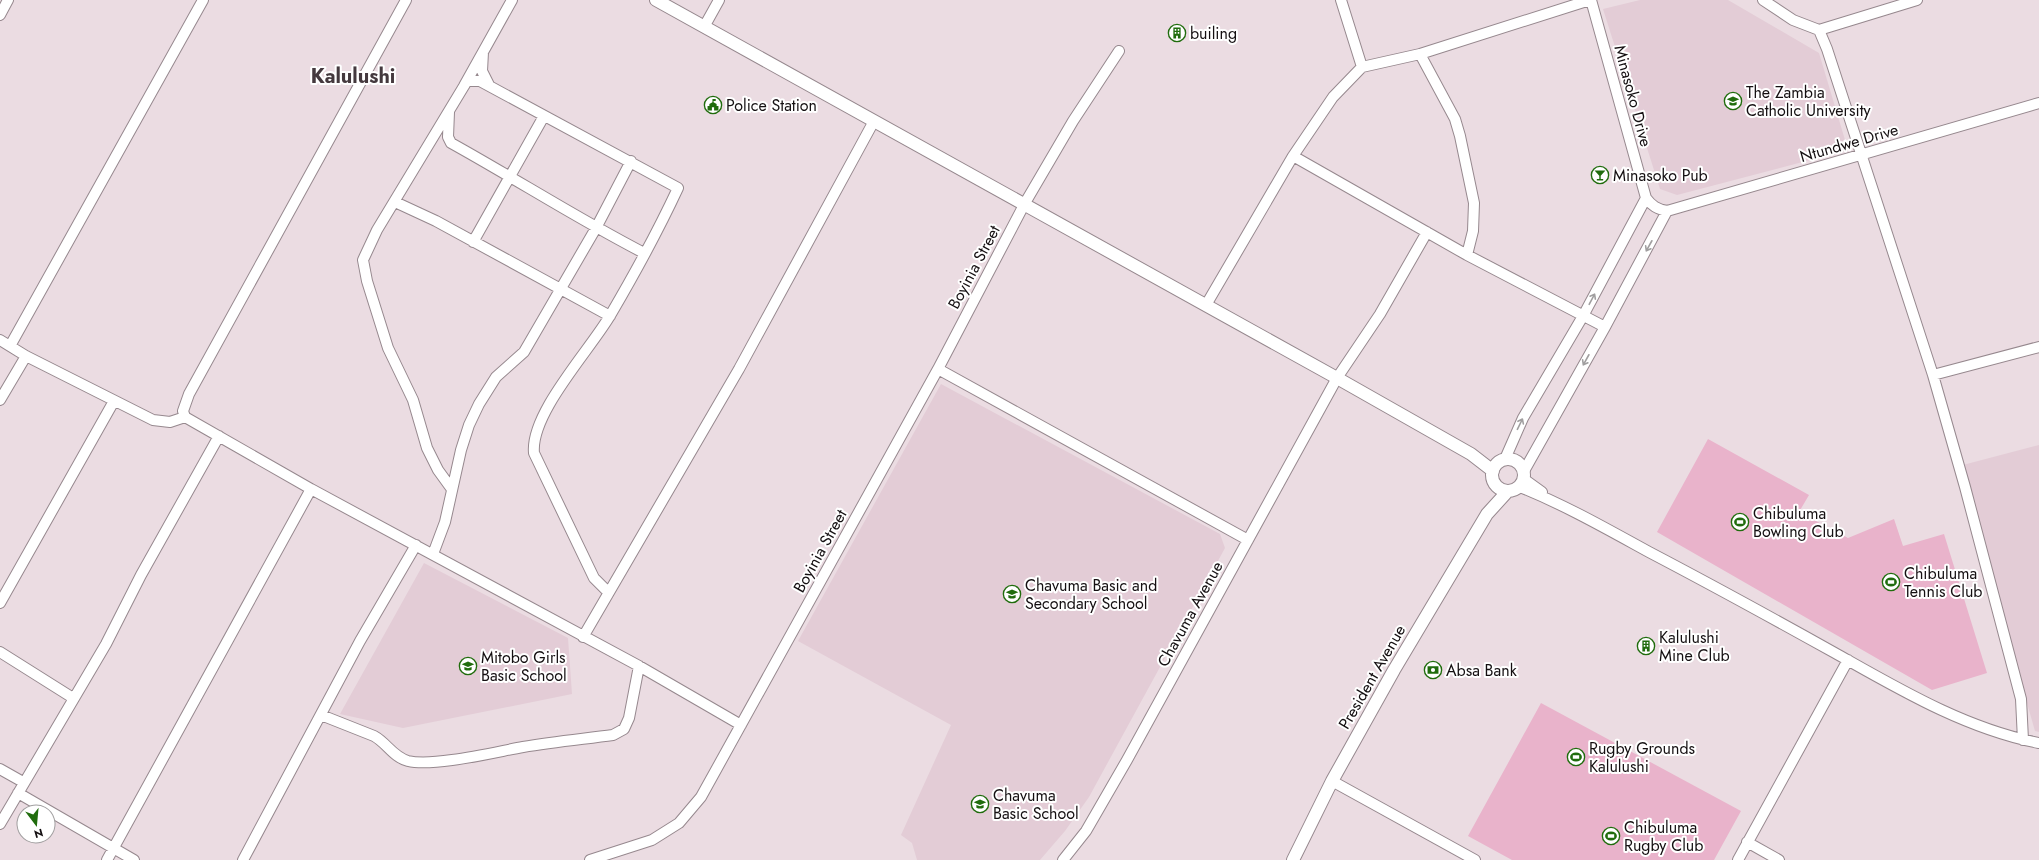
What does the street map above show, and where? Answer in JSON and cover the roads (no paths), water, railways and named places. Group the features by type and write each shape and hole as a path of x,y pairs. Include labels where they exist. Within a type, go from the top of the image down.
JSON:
{"street":[{"path":"0,15 8,0"},
{"path":"10,346 203,0"},
{"path":"185,418 183,411 189,394 406,0"},
{"path":"451,488 438,470 427,448 412,400 388,348 364,270 363,260 377,230 467,81 512,0"},
{"path":"656,0 1025,203 1497,469"},
{"path":"704,27 719,0"},
{"path":"1341,0 1362,66"},
{"path":"1206,305 1293,156 1333,97 1362,66 1420,54 1591,0"},
{"name":"Minasoko Drive","path":"1591,0 1646,198"},
{"path":"1763,0 1793,20 1819,30 1917,0"},
{"path":"1819,30 1827,49 1933,375 1985,559 2021,699 2023,740"},
{"path":"483,50 482,71 489,85"},
{"name":"Boyinia Street","path":"592,860 652,840 679,823 701,797 899,436 938,369 1025,203 1073,121 1119,51"},
{"path":"1420,54 1455,119 1460,136 1474,203 1473,231 1467,255"},
{"path":"467,81 480,81 489,85 544,116 631,161 678,188 664,218 610,316 540,422 533,444 534,453 594,578 608,592"},
{"name":"Ntundwe Drive","path":"1667,211 2039,103"},
{"path":"449,110 447,119 449,141 596,228 644,253"},
{"path":"473,242 544,116"},
{"path":"583,637 739,369 874,121"},
{"path":"1293,156 1467,255 1604,327"},
{"path":"433,554 445,522 451,488 469,425 486,392 506,366 524,352 596,228 631,161"},
{"path":"1646,198 1653,206 1667,211 1522,479 1507,492 1498,487 1497,469 1523,418 1583,316 1646,198"},
{"path":"395,202 436,221 610,316"},
{"name":"Chavuma Avenue","path":"1063,860 1086,831 1127,760 1337,378 1380,314 1427,232"},
{"path":"0,340 26,356 161,422 170,422 185,418 311,489 639,666 741,725"},
{"path":"1933,375 2039,348"},
{"path":"0,400 26,356"},
{"path":"938,369 1248,540"},
{"path":"0,603 114,400"},
{"path":"0,824 23,782 106,644 145,568 219,436"},
{"path":"1497,469 1517,461 1522,479 1555,501 1735,597 1909,694 1963,719 2023,740 2039,743"},
{"name":"President Avenue","path":"1487,514 1497,469"},
{"path":"107,860 311,489"},
{"name":"President Avenue","path":"1293,860 1332,781 1394,670 1487,514 1507,492"},
{"path":"243,860 264,817 360,641 416,546"},
{"path":"0,652 73,698"},
{"path":"1738,860 1848,660"},
{"path":"321,715 382,740 400,758 415,762 454,759 523,747 613,735 624,729 629,718 639,666"},
{"path":"0,769 23,782"},
{"path":"1332,781 1475,860"},
{"path":"18,793 114,847 134,860"},
{"path":"1747,842 1779,860"}],"place":[{"name":"builing","path":"1177,33"},
{"name":"The Zambia Catholic University","path":"1733,101"},
{"name":"Police Station","path":"713,105"},
{"name":"Minasoko Pub","path":"1600,175"},
{"name":"Chibuluma Bowling Club","path":"1740,522"},
{"name":"Chibuluma Tennis Club","path":"1891,582"},
{"name":"Chavuma Basic and Secondary School","path":"1012,594"},
{"name":"Kalulushi Mine Club","path":"1646,646"},
{"name":"Mitobo Girls Basic School","path":"468,666"},
{"name":"Absa Bank","path":"1433,670"},
{"name":"Rugby Grounds Kalulushi","path":"1576,757"},
{"name":"Chavuma Basic School","path":"980,804"},
{"name":"Chibuluma Rugby Club","path":"1611,836"}],"district":[{"name":"Kalulushi","path":"353,76"}]}
